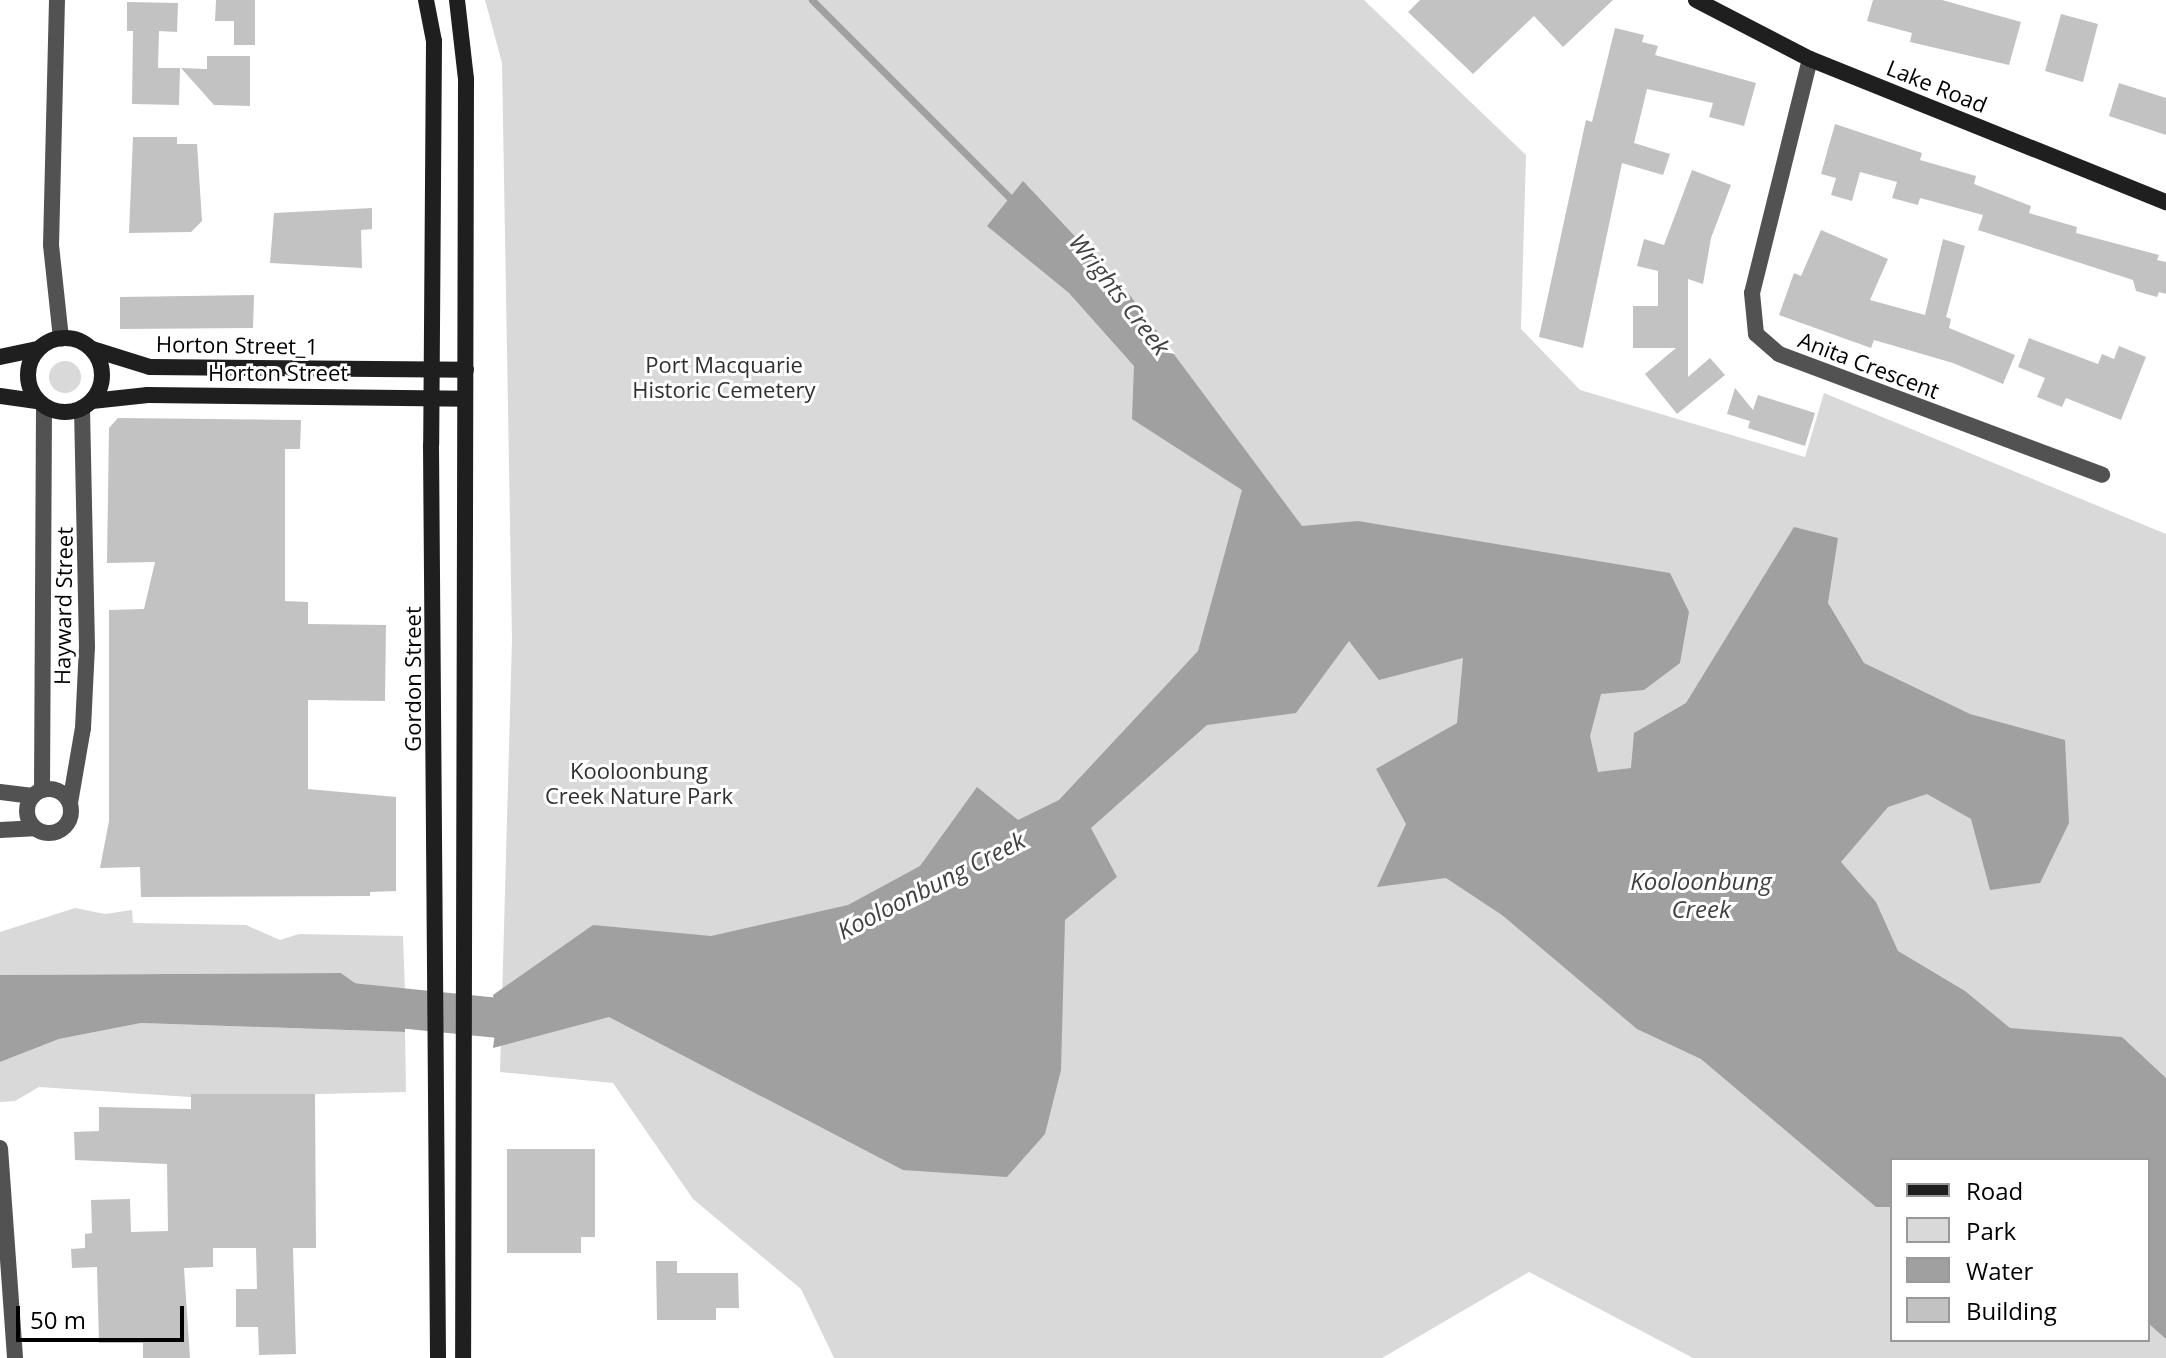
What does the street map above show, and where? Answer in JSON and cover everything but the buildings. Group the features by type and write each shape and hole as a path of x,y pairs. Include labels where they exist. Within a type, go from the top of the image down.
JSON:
{"main road":[{"name":"Gordon Street","path":"426,0 434,41 433,977 438,1358"},
{"path":"457,0 466,79 463,1358"},
{"name":"Lake Road","path":"1696,0 1810,59 2166,202"},
{"path":"0,357 37,349 61,338 92,349 102,372 87,405 56,412 40,404 0,396"},
{"path":"37,349 28,378 40,404"},
{"name":"Horton Street_1","path":"92,349 150,367 432,370"},
{"path":"432,370 466,370"},
{"name":"Horton Street","path":"87,405 148,395 464,399"}],"street":[{"path":"57,0 51,245 61,338"},
{"name":"Anita Crescent","path":"1810,59 1752,293 1756,334 1779,354 2102,475"},
{"name":"Hayward Street","path":"38,793 40,404"},
{"name":"Hayward Street","path":"70,803 83,728 87,647 87,405"},
{"path":"0,792 60,792 70,803 70,817 62,829 48,834 34,828 0,830"},
{"path":"34,828 27,808 38,793"},
{"path":"0,1148 15,1358"}],"green space":[{"path":"485,0 1364,0 1526,155 1521,329 1580,390 1805,457 1824,393 2166,534 2166,1358 1693,1358 1529,1272 1382,1358 834,1358 801,1289 693,1199 613,1083 500,1072 512,639 502,63"},
{"path":"65,361 77,365 81,377 77,389 65,393 53,389 49,377 53,365"},
{"path":"75,908 105,914 132,910 133,923 246,925 280,940 299,934 403,936 405,993 369,993 341,973 0,975 0,932"},
{"path":"141,1023 405,1032 406,1092 190,1097 39,1087 15,1101 0,1102 0,1062 59,1039"}],"water":[{"name":"Kooloonbung Creek","path":"1023,181 1129,294 1302,526 1358,521 1670,573 1689,612 1680,663 1644,690 1601,694 1590,736 1598,772 1631,768 1634,733 1686,703 1794,527 1838,538 1828,603 1864,663 1970,714 2065,740 2069,823 2040,883 1990,890 1971,819 1927,794 1888,807 1841,862 1876,902 1898,951 1965,991 2010,1028 2122,1037 2166,1078 2166,1339 2150,1325 2150,1158 1890,1158 1890,1207 1876,1207 1701,1059 1637,1029 1502,915 1446,878 1377,887 1406,824 1376,769 1457,723 1463,658 1379,680 1349,641 1296,713 1207,725 1091,828 1117,877 1065,920 1061,1070 1045,1134 1007,1177 903,1170 609,1017 493,1048 497,1018 493,995 593,925 711,936 848,905 920,866 977,787 1018,820 1059,800 1198,651 1242,490 1132,419 1134,366 1069,293 987,226"},
{"path":"341,973 369,993 405,993 405,1032 141,1023 59,1039 0,1062 0,975"}],"waterway":[{"name":"Wrights Creek","path":"812,0 1014,202"},
{"path":"350,1003 497,1018"}],"park label":[{"name":"Port Macquarie Historic Cemetery","path":"724,376"},
{"name":"Kooloonbung Creek Nature Park","path":"639,782"}]}
